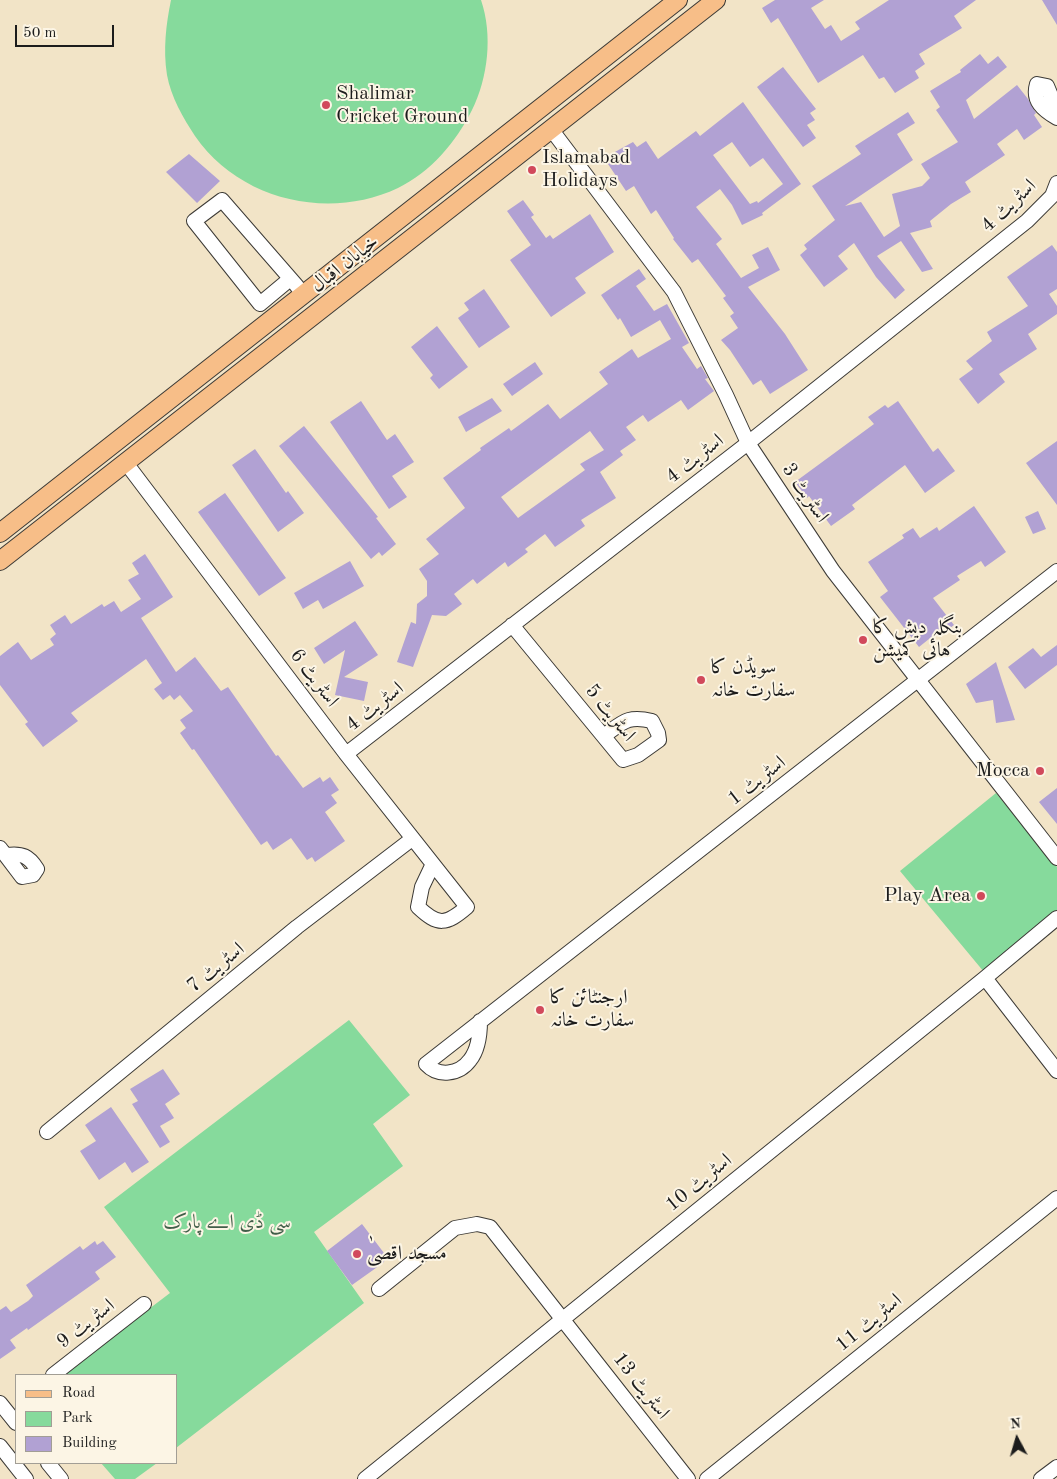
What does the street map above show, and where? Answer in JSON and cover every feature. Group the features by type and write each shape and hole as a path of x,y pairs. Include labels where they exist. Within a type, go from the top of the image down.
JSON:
{"main road":[{"name":"خیابان اقبال","path":"0,533 678,0"},
{"name":"خیابان اقبال","path":"0,561 716,0"},
{"path":"310,288 331,302"}],"street":[{"path":"1057,110 1046,86 1037,84 1034,93 1039,105 1057,118"},
{"name":"اسٹریٹ 3","path":"552,129 674,292 707,355 748,444 833,571 1057,858"},
{"name":"اسٹریٹ 4","path":"346,754 748,444 1028,221 1052,196 1057,183"},
{"path":"290,279 260,304 194,221 222,200 290,279 310,288"},
{"name":"اسٹریٹ 6","path":"126,463 346,754 467,907 456,916 443,922 430,918 418,907 422,887 431,868"},
{"name":"اسٹریٹ 1","path":"480,1021 918,682 1057,571"},
{"name":"اسٹریٹ 5","path":"512,625 623,760 638,755 659,740 652,721 639,718 628,719 604,735"},
{"name":"اسٹریٹ 7","path":"48,1132 289,934 412,839"},
{"name":"اسٹریٹ 10","path":"365,1479 1057,918"},
{"path":"985,978 1057,1071"},
{"name":"اسٹریٹ 11","path":"707,1479 1057,1198"},
{"name":"اسٹریٹ 13","path":"379,1289 445,1234 456,1228 477,1224 490,1227 688,1479"},
{"name":"اسٹریٹ 9","path":"54,1374 144,1304"},
{"path":"6,1408 15,1422"},
{"path":"0,1446 26,1479"},
{"path":"49,1464 61,1479"},
{"path":"1041,1479 1057,1467"}],"green space":[{"name":"Shalimar Cricket Ground","path":"171,0 481,0 485,13 488,42 482,84 466,122 450,145 432,165 410,181 398,188 371,198 343,203 315,203 287,198 260,189 235,176 213,158 186,122 174,99 167,75 166,37"},
{"path":"996,793 1057,867 1057,912 984,972 900,871"},
{"name":"سی ڈی اے پارک","path":"349,1020 410,1095 373,1124 403,1166 314,1232 364,1303 178,1446 178,1374 63,1374 170,1293 104,1207"},
{"path":"102,1464 156,1464 135,1479 115,1479"}],"building":[{"path":"775,0 824,0 811,8 825,29 831,25 841,41 860,29 855,22 889,0 976,0 954,16 962,28 919,54 925,64 915,71 919,78 895,93 884,77 879,79 863,55 818,83 778,18 771,23 762,8"},
{"path":"1042,0 1057,0 1057,25"},
{"path":"980,54 988,64 998,56 1007,67 966,100 974,119 1017,85 1028,99 1036,113 1034,115 1042,127 1024,140 1017,129 997,144 1005,155 965,182 971,192 951,204 930,221 932,227 910,233 933,269 922,272 901,241 877,256 905,290 895,299 876,277 854,243 838,256 848,269 824,287 800,255 807,249 804,245 835,220 812,186 861,154 855,146 908,112 915,123 897,134 913,160 845,206 861,202 884,237 900,226 892,194 922,186 930,178 921,164 958,142 936,110 940,107 930,91 961,72 960,70"},
{"path":"783,67 816,109 810,113 815,120 807,125 816,138 803,147 757,87"},
{"path":"743,102 801,184 762,213 763,215 742,225 732,205 720,189 696,207 722,239 716,244 741,278 759,268 752,255 768,247 780,270 748,287 785,334 808,370 770,394 761,380 753,385 730,350 721,340 738,328 730,316 734,313 723,298 726,296 698,259 692,263 673,239 656,210 651,214 634,186 626,191 604,158 633,142 637,147 646,141 658,159 696,131 700,136","holes":["732,142 750,167 763,158 783,184 758,203 757,201 750,204 713,155"]},
{"path":"189,154 220,181 197,203 166,172"},
{"path":"523,200 534,215 531,217 546,238 550,235 553,239 590,214 614,252 575,278 586,293 551,317 510,260 531,245 507,211"},
{"path":"1052,245 1057,252 1057,289 1049,294 1057,306 1057,314 1028,334 1037,349 999,374 1005,382 978,404 959,379 973,369 966,361 992,341 987,332 1028,306 1007,277"},
{"path":"639,269 646,279 636,286 654,311 667,304 689,343 682,347 697,369 701,366 708,378 705,379 714,391 688,410 681,400 648,422 643,415 626,427 636,440 620,451 623,455 600,472 616,498 581,520 585,526 555,547 545,534 525,549 528,552 508,567 505,562 477,584 473,579 454,594 462,604 446,616 432,615 413,667 397,662 411,622 416,624 417,604 427,596 427,581 419,569 439,554 426,539 465,508 443,478 481,450 480,448 509,428 511,431 548,404 560,419 608,384 599,372 632,349 638,358 671,339 660,320 631,337 620,318 618,320 601,295","holes":["590,431 604,450 580,464 585,470 518,518 501,497"]},
{"path":"484,289 510,327 479,348 458,318 469,310 464,303"},
{"path":"437,326 468,367 439,389 430,378 433,375 411,347"},
{"path":"535,362 543,374 512,396 503,384"},
{"path":"492,398 502,411 466,432 458,417"},
{"path":"361,401 387,440 395,434 414,462 392,476 407,497 389,509 330,422"},
{"path":"898,401 933,452 938,448 955,471 925,493 905,465 852,505 855,509 831,526 809,496 807,498 795,482 874,424 868,417 885,405 888,408"},
{"path":"304,426 378,517 376,518 396,544 382,556 379,552 371,559 279,446"},
{"path":"1057,441 1057,505 1026,463"},
{"path":"255,449 286,493 288,491 304,513 278,532 232,465"},
{"path":"225,493 286,578 259,596 198,512"},
{"path":"974,506 1006,552 985,567 981,561 957,576 960,580 933,598 954,625 942,634 939,631 919,647 880,597 888,591 868,562 904,538 902,535 913,528 920,538 937,527 939,531"},
{"path":"1038,511 1046,529 1033,534 1025,517"},
{"path":"145,554 173,597 141,618 176,672 195,657 221,691 228,687 276,756 278,755 303,788 320,777 323,782 330,777 339,790 331,795 337,803 325,812 345,841 315,862 312,857 307,860 291,838 273,850 267,841 261,845 194,749 192,750 180,733 186,728 180,720 193,711 180,695 174,700 170,695 163,700 154,689 162,683 146,659 71,713 78,721 43,747 25,724 28,722 0,685 0,656 18,642 31,660 54,645 50,639 56,634 50,625 65,615 71,624 102,604 104,607 114,601 121,612 141,599 128,580 139,574 132,563"},
{"path":"350,561 364,586 323,609 318,600 303,609 294,593"},
{"path":"355,621 378,655 344,677 368,682 364,701 335,695 345,650 324,664 314,648"},
{"path":"1057,645 1057,665 1025,689 1008,667 1033,648 1041,657"},
{"path":"996,662 1015,720 996,723 993,700 976,703 966,684"},
{"path":"1057,788 1057,824 1039,802"},
{"path":"163,1069 180,1094 165,1104 174,1118 160,1126 170,1142 160,1148 132,1104 138,1101 130,1089"},
{"path":"111,1107 149,1162 132,1173 125,1162 99,1180 80,1151 96,1141 85,1125"},
{"name":"مسجد اقصیٰ","path":"362,1224 387,1257 383,1263 352,1285 327,1251"},
{"path":"95,1241 97,1245 103,1241 116,1257 95,1272 100,1279 28,1330 27,1328 10,1340 16,1348 0,1359 0,1310 6,1306 11,1312 28,1301 33,1296 26,1285 80,1246 83,1250"}],"place":[{"name":"Shalimar Cricket Ground","path":"326,105"},
{"name":"Islamabad Holidays","path":"532,170"},
{"name":"بنگلہ دیش کا ہائی کمیشن","path":"863,640"},
{"name":"سویڈن کا سفارت خانہ","path":"701,680"},
{"name":"Mocca","path":"1040,771"},
{"name":"Play Area","path":"981,896"},
{"name":"ارجنٹائن کا سفارت خانہ","path":"540,1010"},
{"name":"مسجد اقصیٰ","path":"357,1254"}]}
